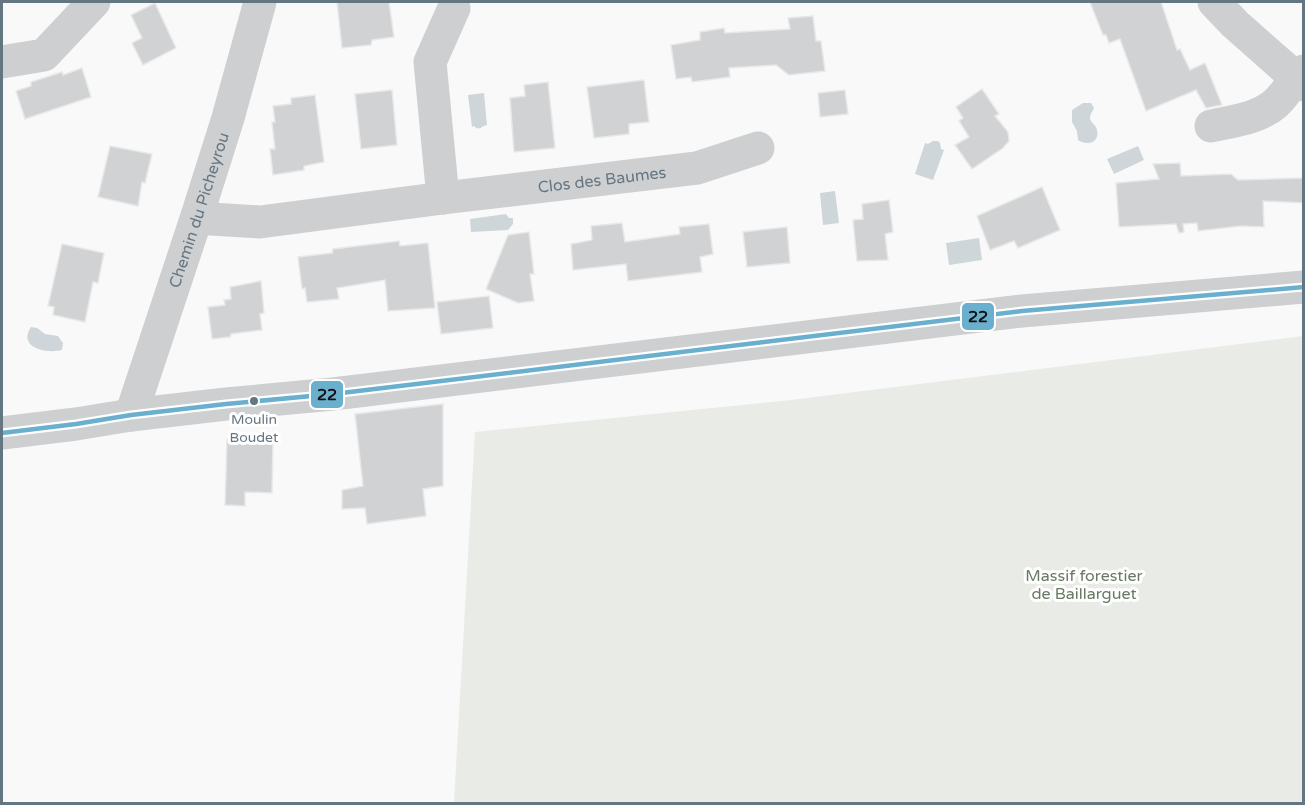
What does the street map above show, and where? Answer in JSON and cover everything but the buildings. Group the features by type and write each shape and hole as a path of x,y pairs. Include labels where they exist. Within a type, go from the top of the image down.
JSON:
{"street":[{"path":"2,62 44,55 94,2"},
{"name":"Chemin du Picheyrou","path":"131,416 228,118 260,2"},
{"path":"1211,126 1257,115 1276,103 1301,78 1235,24 1214,2"},
{"path":"443,198 430,62 454,8"},
{"name":"Clos des Baumes","path":"197,216 260,222 697,168 758,148"},
{"path":"2,433 226,404 333,394 1022,311 1304,287"}],"green space":[{"name":"Massif forestier de Baillarguet","path":"1303,336 1303,803 454,803 475,432 791,400"}],"shaded area":[{"path":"484,93 487,125 479,128 472,127 468,95"},
{"path":"1083,103 1091,103 1094,108 1090,118 1096,128 1097,138 1089,143 1078,140 1077,131 1072,122 1072,110"},
{"path":"938,141 941,149 944,150 933,180 915,174 925,143"},
{"path":"1138,146 1144,160 1114,174 1107,159"},
{"path":"835,191 839,223 823,225 820,193"},
{"path":"506,214 509,218 513,218 513,224 508,230 471,232 470,219"},
{"path":"979,238 982,260 949,265 946,243"},
{"path":"31,327 45,334 58,336 63,343 62,350 42,350 31,345 28,334"}],"transit line":[{"name":"22","path":"2,433 131,415 333,394 1022,311 1304,287"}],"place":[{"name":"Moulin Boudet","path":"254,401"}]}
